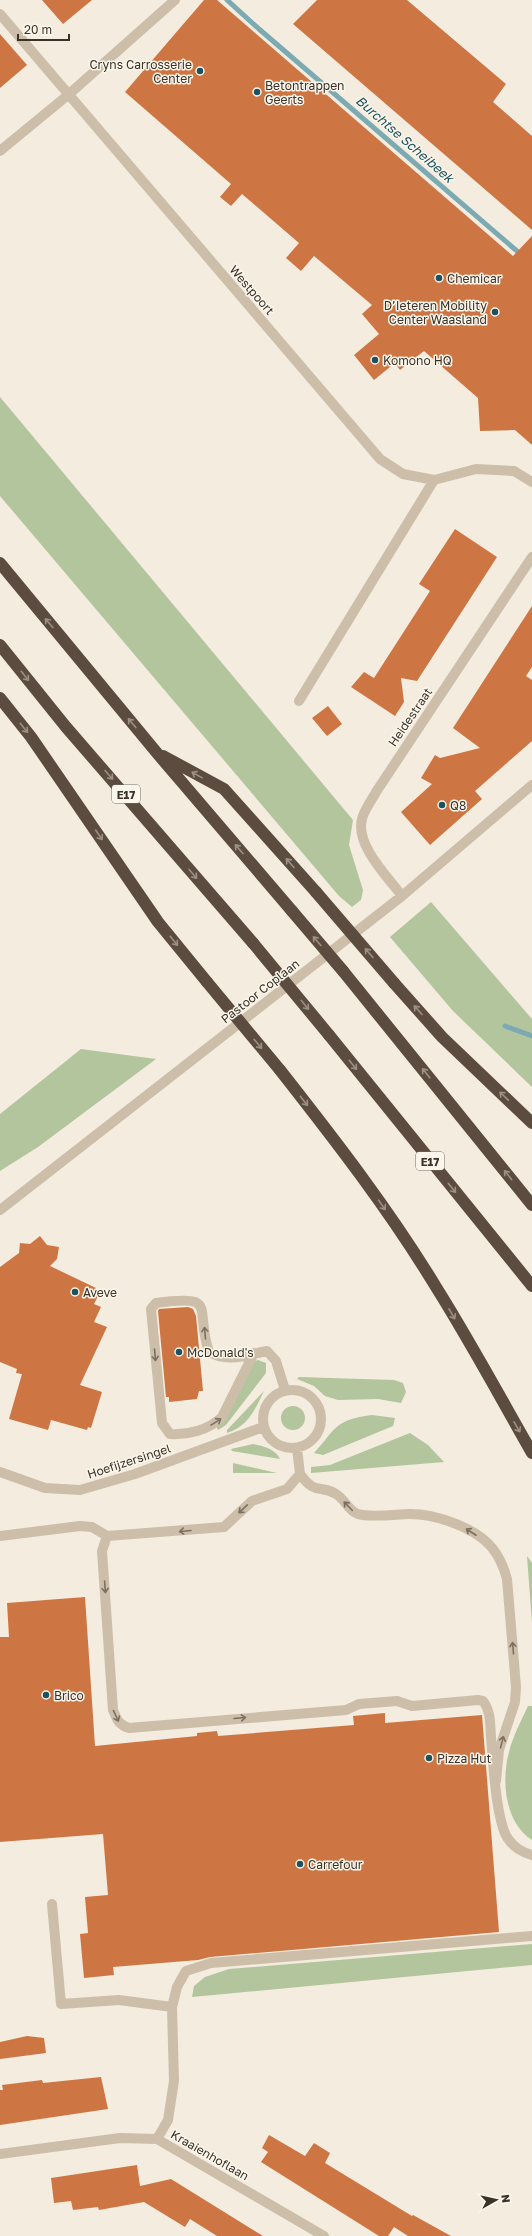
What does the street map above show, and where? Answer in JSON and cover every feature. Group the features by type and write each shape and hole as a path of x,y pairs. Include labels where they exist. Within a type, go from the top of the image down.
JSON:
{"highway":[{"path":"0,563 157,753 370,1003 532,1205"},
{"name":"E17","path":"0,645 66,727 253,943 532,1286"},
{"path":"0,698 31,736 158,922 280,1070 331,1135 406,1240 444,1300 532,1453"},
{"path":"157,753 224,790 316,892 442,1037 532,1123"}],"street":[{"path":"0,151 68,95 175,0"},
{"name":"Westpoort","path":"0,14 380,459 403,474 434,480 476,469 514,471 532,482"},
{"path":"299,701 434,480"},
{"name":"Heidestraat","path":"402,896 385,876 362,839 362,820 376,792 532,557"},
{"name":"Pastoor Coplaan","path":"0,1210 402,896 532,785"},
{"path":"254,1353 222,1417 217,1422 192,1433 170,1434 162,1423 159,1400 151,1310 156,1303 186,1298 196,1301 203,1309 206,1342 209,1352 217,1357 227,1359 254,1353 266,1351 276,1361 285,1390"},
{"path":"285,1390 304,1392 318,1405 320,1414 318,1432 305,1445 297,1448 280,1446 273,1442 263,1428 264,1409 272,1397 285,1390"},
{"name":"Hoefijzersingel","path":"0,1472 45,1488 80,1490 135,1474 263,1428"},
{"path":"297,1448 300,1474 308,1485 317,1490 335,1493 348,1508 358,1514 424,1514 464,1527 492,1548 502,1563 507,1579 516,1702 500,1750 496,1781"},
{"path":"0,1536 80,1526 92,1527 107,1536 224,1528 252,1501 287,1489 300,1474"},
{"path":"107,1536 102,1551 113,1710 117,1720 122,1726 129,1728 339,1710 360,1704 397,1701 412,1706 478,1700 483,1701 489,1713 502,1828 508,1840 516,1847 532,1855"},
{"path":"52,1904 61,2004 119,2000 172,2007"},
{"path":"157,2139 168,2120 174,2081 172,2007 177,1987 186,1971 211,1963 532,1936"},
{"name":"Kraaienhoflaan","path":"0,2154 120,2138 157,2139 324,2236"}],"green space":[{"path":"0,397 353,820 349,845 363,890 361,900 352,907 339,896 0,496"},
{"path":"431,902 532,1019 532,1087 453,1011 390,937"},
{"path":"81,1049 156,1059 38,1147 0,1171 0,1114"},
{"path":"258,1360 266,1363 266,1373 226,1425 218,1430 216,1426 255,1361"},
{"path":"299,1377 394,1380 403,1383 406,1392 401,1403 378,1399 338,1400 325,1396 314,1386 297,1379"},
{"path":"264,1391 254,1411 246,1422 227,1433 227,1430"},
{"path":"293,1406 302,1409 305,1418 302,1427 293,1430 284,1427 281,1418 284,1409"},
{"path":"372,1415 395,1418 393,1426 323,1455 314,1453 337,1426 350,1420"},
{"path":"410,1433 428,1445 444,1462 311,1473 311,1467 330,1465"},
{"path":"253,1444 272,1450 280,1459 232,1451 231,1449"},
{"path":"233,1463 277,1473 233,1473"},
{"path":"527,1556 532,1563 532,1623"},
{"path":"528,1706 532,1706 532,1840 523,1833 511,1812 507,1800 505,1776 509,1752 515,1734"},
{"path":"532,1944 532,1965 192,1997 194,1986 205,1977 229,1969"}],"building":[{"path":"42,0 92,0 63,24"},
{"path":"204,0 217,0 513,256 532,236 532,445 515,430 480,431 478,398 424,351 400,370 395,363 374,380 354,355 379,334 362,314 372,305 314,256 301,271 286,258 299,243 242,194 231,206 220,197 231,184 125,92"},
{"path":"317,0 407,0 506,84 493,102 532,136 532,230 293,24"},
{"path":"0,34 27,65 0,88"},
{"path":"455,529 497,557 417,681 401,678 404,702 395,716 351,687 364,672 374,678 430,591 419,584"},
{"path":"532,606 532,667 526,676 532,680 532,741 475,791 482,799 430,845 401,812 432,784 421,778 435,755 440,758 480,748 453,728"},
{"path":"328,706 342,724 327,736 312,718"},
{"path":"40,1236 47,1245 59,1247 57,1259 50,1266 96,1288 94,1294 98,1296 94,1304 101,1307 94,1322 107,1327 80,1385 102,1392 91,1428 88,1427 87,1430 51,1420 48,1430 9,1419 22,1374 16,1373 17,1369 0,1362 0,1267 19,1253 20,1243 30,1244"},
{"name":"McDonald's","path":"188,1307 193,1309 196,1316 203,1391 199,1391 197,1399 169,1402 169,1397 166,1397 158,1311 159,1309"},
{"name":"Carrefour","path":"85,1597 95,1746 197,1736 197,1733 217,1731 218,1736 354,1725 353,1716 385,1713 385,1723 482,1715 499,1932 113,1967 114,1975 84,1978 80,1934 88,1933 85,1897 108,1895 103,1834 0,1842 0,1637 9,1637 7,1603"},
{"path":"27,2036 44,2038 46,2053 0,2059 0,2042"},
{"path":"101,2077 108,2109 0,2125 0,2090 3,2090 2,2085 42,2080 43,2083"},
{"path":"269,2135 305,2156 314,2143 330,2153 325,2163 412,2216 413,2215 451,2236 408,2236 394,2227 388,2236 379,2236 261,2162 268,2152 262,2148"},
{"path":"137,2165 140,2186 171,2179 263,2236 217,2236 190,2219 185,2227 144,2202 99,2210 98,2207 73,2210 71,2201 54,2203 51,2178"}],"waterway":[{"name":"Burchtse Scheibeek","path":"227,0 532,264"},
{"path":"505,1026 532,1036"}],"place":[{"name":"Cryns Carrosserie Center","path":"200,71"},
{"name":"Betontrappen Geerts","path":"257,92"},
{"name":"Chemicar","path":"439,278"},
{"name":"D’Ieteren Mobility Center Waasland","path":"495,312"},
{"name":"Komono HQ","path":"375,360"},
{"name":"Q8","path":"442,805"},
{"name":"Aveve","path":"75,1292"},
{"name":"McDonald's","path":"179,1352"},
{"name":"Brico","path":"46,1695"},
{"name":"Pizza Hut","path":"429,1758"},
{"name":"Carrefour","path":"300,1864"}]}
